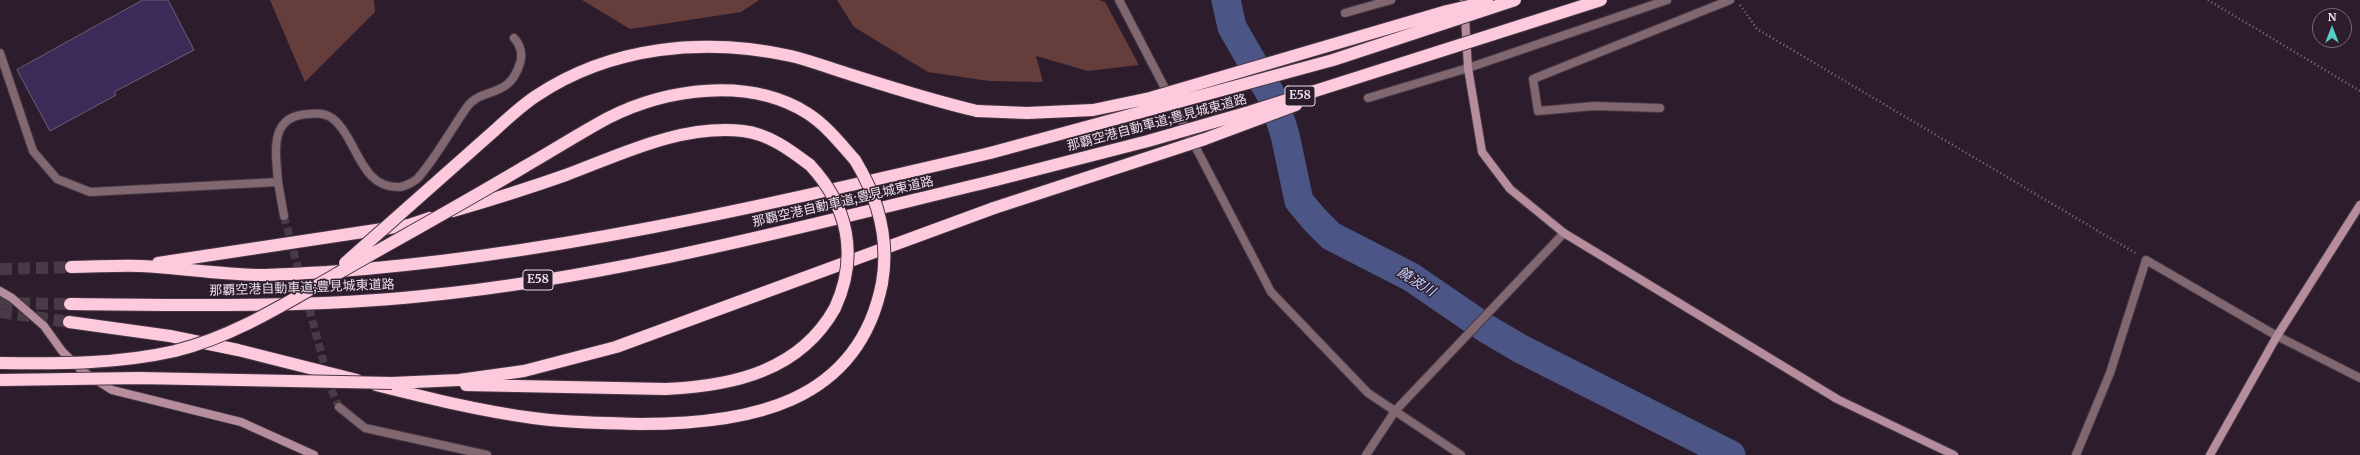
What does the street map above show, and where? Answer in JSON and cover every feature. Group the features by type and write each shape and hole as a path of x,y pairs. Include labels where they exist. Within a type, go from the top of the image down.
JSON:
{"highway":[{"path":"321,283 375,238 494,131 536,97 591,68 622,57 651,52 715,45 792,56 934,100 976,111 1027,113 1093,110 1150,98 1447,11 1495,0"},
{"name":"那覇空港自動車道;豊見城東道路","path":"71,267 140,266 258,275 327,272 423,263 526,249 651,228 800,197 990,152 1333,60 1515,0"},
{"name":"那覇空港自動車道;豊見城東道路","path":"70,304 274,305 346,303 426,296 532,281 658,259 996,180 1155,139 1438,53 1601,0"},
{"path":"392,383 487,376 568,361 674,328 994,208 1205,139 1438,53"},
{"path":"0,362 81,363 137,357 175,351 235,330 269,314 608,118 630,108 680,94 712,91 741,91 766,96 797,107 831,132 855,160 871,190 881,220 885,256 882,283 876,310 857,347 842,366 822,383 774,407 716,421 676,424 582,423 533,418 420,396 238,350 170,336 69,322"},
{"path":"0,380 139,378 600,388 694,388 751,376 779,364 798,352 814,338 835,308 846,277 847,239 844,221 835,198 823,180 810,165 791,150 758,135 744,131 718,130 692,132 668,138 530,188 409,224 140,266"}],"street":[{"path":"1119,0 1271,292 1368,393 1461,455"},
{"path":"1345,13 1391,0"},
{"path":"1464,0 1468,68 1482,152 1510,190 1564,233 1837,399 1954,455"},
{"path":"1368,98 1468,68 1667,0"},
{"path":"1660,108 1594,106 1538,111 1533,79 1730,0"},
{"path":"284,216 278,182 275,142 282,124 300,114 320,113 331,118 347,136 373,179 386,185 402,187 416,180 470,103 509,85 517,74 521,60 519,44 514,38"},
{"path":"0,52 33,151 57,179 90,192 278,182"},
{"path":"2210,455 2278,336 2360,205"},
{"path":"1366,455 1374,440 1395,411 1564,233"},
{"path":"2076,455 2110,373 2146,260 2278,336 2360,378"},
{"path":"0,291 12,298 44,326 62,351 82,371 112,390 241,422 314,455"},
{"path":"339,407 365,428 487,455"}],"path":[{"path":"1736,0 1757,29 2146,260"},
{"path":"2208,0 2360,92"}],"shaded area":[{"path":"270,0 374,0 375,12 305,82"},
{"path":"582,0 759,0 741,12 630,29"},
{"path":"837,0 1099,0 1105,2 1139,65 1088,71 1036,56 1043,82 989,81 928,72 854,27"}],"building":[{"path":"143,0 168,0 194,50 114,92 116,95 50,131 17,70"}],"waterway":[{"name":"饒波川","path":"1226,0 1232,27 1274,100 1285,135 1299,201 1331,236 1411,277 1487,329 1521,349 1731,455"}],"tunnel":[{"path":"284,216 331,389 339,407"},
{"path":"0,269 71,267"},
{"path":"0,303 70,304"},
{"path":"0,312 69,322"}]}
